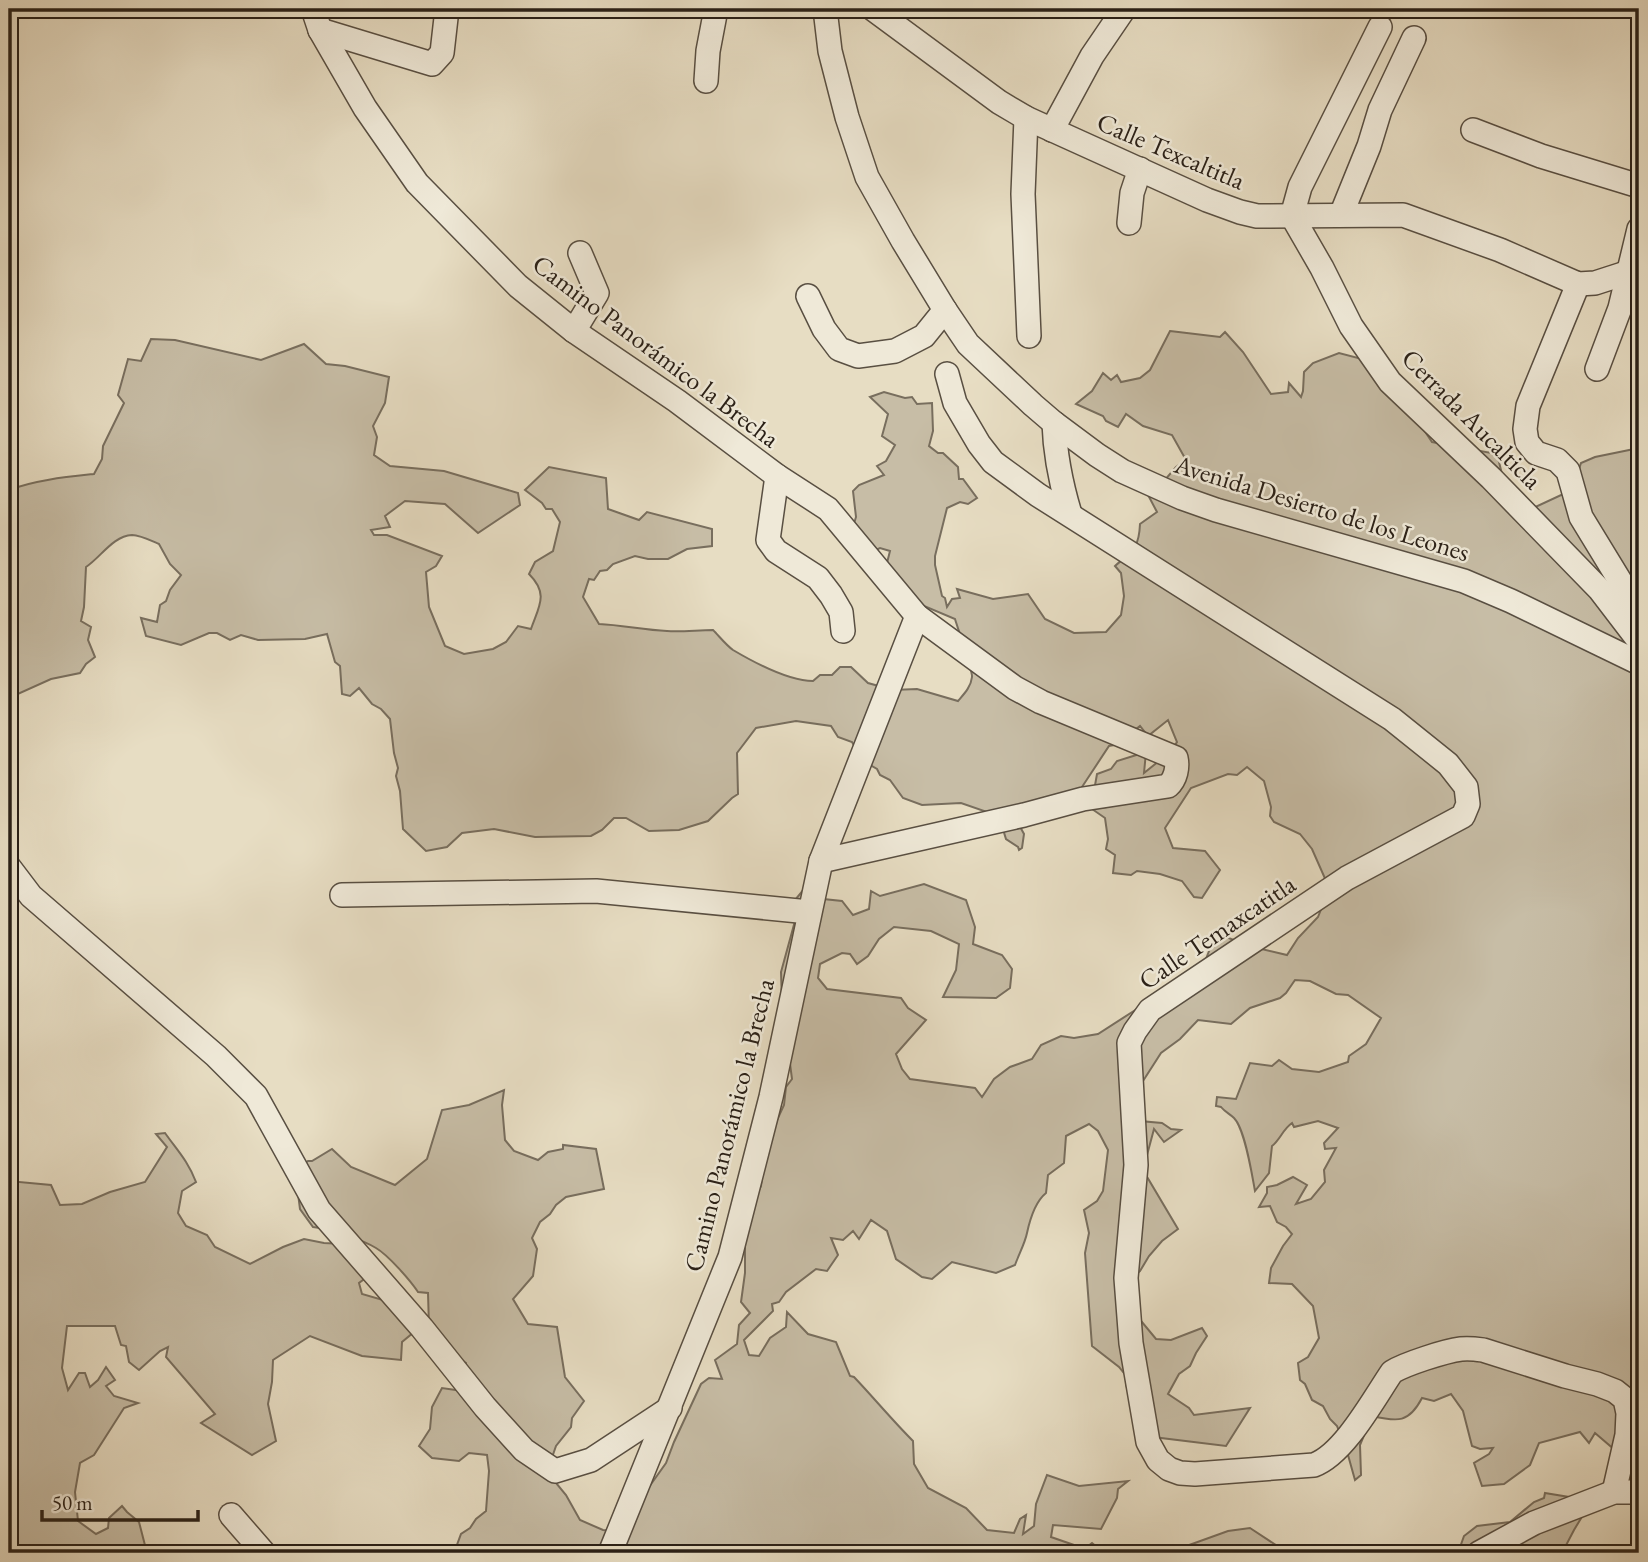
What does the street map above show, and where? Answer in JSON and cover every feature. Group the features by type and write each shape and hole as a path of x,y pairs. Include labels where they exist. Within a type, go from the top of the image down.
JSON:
{"street":[{"path":"317,19 432,64 442,53 447,9"},
{"path":"706,81 708,51 716,9"},
{"name":"Avenida Desierto de los Leones","path":"825,9 830,51 843,104 867,177 903,241 968,344 1054,423 1122,471 1182,498 1464,581 1639,663"},
{"name":"Calle Texcaltitla","path":"873,9 999,102 1026,118 1207,200 1257,216 1403,215 1500,250 1578,284"},
{"path":"1052,130 1092,56 1124,9"},
{"name":"Camino Panorámico la Brecha","path":"317,19 365,108 417,183 519,286 574,331 677,401 777,476 828,509 917,616 1024,693 1176,758 1174,779 1168,786 1083,799 821,861"},
{"path":"1292,216 1300,187 1380,27"},
{"path":"1340,215 1369,146 1380,110 1414,38"},
{"path":"1026,118 1023,194 1029,336"},
{"path":"1473,130 1541,156 1639,186"},
{"path":"1129,223 1132,194 1140,169"},
{"name":"Cerrada Aucalticla","path":"1292,216 1351,326 1390,382 1491,478 1600,590 1639,641"},
{"path":"1597,369 1634,273 1639,229"},
{"path":"574,331 597,293 580,253"},
{"path":"1634,273 1578,284 1528,406 1525,429 1527,442 1536,453 1557,460 1568,471 1581,517 1639,612"},
{"path":"808,296 824,329 839,349 858,356 894,351 924,336 945,310"},
{"name":"Calle Temaxcatitla","path":"947,374 955,403 993,462 1038,495 1392,719 1448,764 1466,787 1468,804 1463,816 1346,878 1150,1010 1129,1043 1136,1165 1126,1278 1131,1343 1148,1442 1158,1460 1168,1469 1195,1474 1314,1465 1323,1462 1342,1445 1392,1372 1460,1349 1472,1349 1597,1384 1615,1391 1625,1399 1628,1413 1627,1434 1614,1492"},
{"path":"1054,423 1061,482 1070,514"},
{"path":"777,476 768,540 776,551 818,578 841,612 843,631"},
{"name":"Camino Panorámico la Brecha","path":"610,1553 730,1257 771,1097 821,861 917,616"},
{"path":"9,867 31,896 216,1056 256,1096 319,1210 524,1450 555,1471 591,1460 670,1408"},
{"path":"342,895 596,891 809,912"},
{"path":"1479,1553 1534,1523 1614,1492 1639,1492"},
{"path":"230,1515 264,1553"}],"shaded area":[{"path":"1170,331 1220,337 1225,332 1243,352 1271,394 1288,392 1289,383 1301,397 1304,372 1313,363 1339,353 1389,366 1432,442 1497,454 1505,486 1529,510 1572,490 1581,463 1595,457 1639,448 1639,1463 1623,1461 1616,1451 1595,1433 1589,1443 1580,1432 1539,1443 1530,1465 1504,1484 1482,1486 1474,1463 1489,1454 1493,1448 1480,1449 1472,1446 1463,1411 1451,1394 1434,1401 1422,1398 1412,1412 1402,1419 1372,1416 1360,1445 1361,1475 1355,1480 1337,1426 1323,1406 1312,1400 1305,1384 1300,1380 1298,1363 1308,1357 1319,1338 1313,1306 1292,1284 1269,1283 1271,1268 1292,1234 1277,1222 1270,1206 1259,1207 1267,1193 1267,1187 1293,1177 1307,1185 1296,1204 1311,1199 1325,1182 1324,1170 1336,1148 1325,1149 1324,1143 1338,1128 1318,1121 1294,1127 1292,1123 1272,1146 1269,1173 1255,1191 1248,1153 1238,1124 1221,1107 1216,1106 1217,1097 1236,1099 1250,1063 1272,1066 1279,1060 1292,1069 1319,1072 1348,1062 1349,1056 1366,1044 1381,1018 1348,995 1336,994 1310,981 1295,980 1280,998 1250,1008 1231,1024 1198,1020 1180,1039 1161,1053 1143,1081 1140,1121 1162,1123 1171,1129 1181,1130 1164,1142 1154,1129 1143,1170 1178,1229 1162,1241 1135,1275 1127,1304 1156,1339 1171,1340 1202,1328 1207,1336 1190,1366 1179,1374 1168,1394 1189,1408 1194,1415 1250,1408 1226,1446 1145,1436 1126,1385 1127,1377 1119,1367 1092,1346 1085,1253 1089,1233 1084,1210 1097,1201 1103,1191 1108,1150 1098,1131 1089,1124 1066,1136 1064,1163 1048,1175 1046,1193 1034,1211 1015,1265 996,1273 952,1262 932,1279 922,1277 896,1259 887,1231 871,1220 859,1239 853,1231 843,1240 831,1238 838,1255 827,1271 816,1269 786,1292 779,1302 772,1304 773,1311 744,1340 749,1355 759,1356 770,1338 786,1327 787,1312 808,1334 836,1342 850,1376 854,1377 913,1441 914,1464 928,1488 966,1508 987,1530 1014,1533 1020,1519 1026,1515 1023,1534 1034,1526 1036,1504 1047,1475 1079,1486 1128,1481 1118,1489 1117,1498 1101,1529 1053,1525 1051,1537 1083,1550 1092,1543 1104,1553 454,1553 461,1534 486,1511 489,1471 487,1455 469,1453 459,1461 432,1458 419,1446 430,1429 432,1407 442,1388 463,1391 466,1363 449,1352 429,1327 428,1293 418,1292 398,1268 376,1248 345,1235 313,1227 300,1209 296,1178 302,1165 332,1149 351,1167 395,1185 427,1159 442,1110 469,1105 504,1090 502,1105 505,1140 514,1151 538,1160 548,1152 563,1149 563,1145 596,1149 604,1189 566,1197 540,1222 532,1238 537,1249 533,1276 513,1299 528,1324 557,1327 565,1377 584,1401 572,1418 571,1427 556,1446 547,1472 566,1495 580,1520 603,1530 624,1532 666,1463 701,1384 709,1378 722,1379 715,1360 737,1344 739,1325 750,1313 741,1302 745,1273 745,1229 761,1186 766,1144 784,1105 786,1087 792,1079 781,972 798,910 795,900 809,883 814,898 842,901 853,915 869,909 871,891 880,896 924,884 966,900 975,927 973,944 1002,955 1012,969 1010,988 996,998 943,997 956,970 959,944 931,931 894,927 879,939 868,956 857,964 850,954 842,953 820,964 818,978 827,989 901,998 908,1008 926,1020 896,1054 910,1079 975,1088 982,1097 994,1079 1010,1067 1032,1059 1041,1045 1061,1036 1074,1038 1098,1034 1140,1007 1199,977 1216,933 1249,946 1287,955 1298,938 1318,917 1327,894 1327,883 1312,849 1300,834 1274,822 1270,816 1271,807 1264,781 1247,767 1237,775 1228,774 1191,788 1165,828 1173,848 1205,851 1220,870 1202,898 1194,897 1182,881 1160,874 1137,871 1131,875 1113,873 1115,855 1106,849 1108,839 1105,818 1092,809 1107,807 1094,791 1097,774 1111,769 1117,761 1146,752 1144,773 1169,753 1177,742 1168,720 1148,736 1140,726 1124,743 1109,746 1080,790 1012,812 1024,834 1022,848 1019,850 1006,839 1002,826 993,814 961,803 922,805 903,798 890,780 863,761 852,742 838,737 831,726 796,721 756,728 737,753 738,794 708,821 679,830 649,831 626,818 614,818 591,836 535,837 494,829 462,833 447,847 426,851 403,829 396,776 398,768 390,719 372,704 359,688 350,696 342,694 340,666 335,662 327,634 305,639 258,640 241,635 230,640 217,633 209,633 181,645 146,636 141,618 157,622 160,605 166,601 181,575 170,564 159,544 146,538 125,536 86,567 81,621 91,627 88,640 95,657 80,673 51,679 9,698 9,490 40,481 94,474 102,459 103,446 124,403 118,395 128,359 141,361 151,339 175,340 261,360 304,344 326,364 389,377 385,403 373,426 377,437 374,455 390,466 444,471 518,493 520,505 478,533 445,504 405,501 385,516 390,527 371,530 374,535 387,535 442,556 436,566 426,572 429,607 445,646 464,654 493,649 506,642 518,626 531,629 541,594 529,574 535,562 553,551 560,522 552,509 546,509 525,490 549,467 606,478 608,509 639,520 647,512 712,529 712,546 687,549 668,559 635,556 600,571 594,580 589,579 583,597 599,624 667,631 713,630 733,650 761,666 793,678 813,681 820,675 832,675 840,667 851,667 868,683 893,690 917,689 958,701 969,687 972,677 955,619 924,606 885,571 890,551 880,548 867,554 852,530 856,517 853,491 859,485 884,475 877,466 886,461 895,445 882,436 888,414 870,397 884,392 905,398 912,397 917,404 932,403 933,431 929,446 938,453 943,453 958,467 959,479 963,479 977,498 968,504 960,502 947,508 935,565 947,607 952,599 960,598 957,589 993,599 1028,594 1045,619 1074,633 1106,632 1121,615 1124,596 1121,573 1115,566 1134,549 1140,524 1157,512 1147,493 1186,460 1172,435 1143,426 1126,414 1118,427 1106,421 1103,416 1076,404 1092,391 1103,373 1111,380 1117,375 1121,382 1140,378 1150,370"},
{"path":"165,1133 186,1162 196,1182 182,1191 178,1213 186,1226 207,1235 215,1247 250,1264 304,1239 344,1244 374,1272 359,1283 362,1294 390,1302 414,1332 402,1342 401,1360 362,1356 310,1336 273,1360 268,1404 276,1441 252,1455 201,1423 215,1414 166,1357 168,1347 139,1370 129,1362 126,1346 121,1345 115,1326 67,1326 62,1368 68,1390 79,1373 85,1373 90,1387 106,1367 115,1380 106,1386 114,1396 138,1403 124,1408 94,1455 80,1463 75,1492 78,1521 96,1534 108,1528 109,1518 122,1506 139,1522 147,1553 9,1553 9,1181 51,1185 60,1205 82,1204 145,1182 167,1147 156,1134"},
{"path":"1545,1493 1569,1497 1583,1515 1562,1553 1458,1553 1464,1536 1477,1526 1510,1522 1534,1502 1544,1498"},
{"path":"1250,1528 1288,1553 1167,1553 1228,1531"}]}
